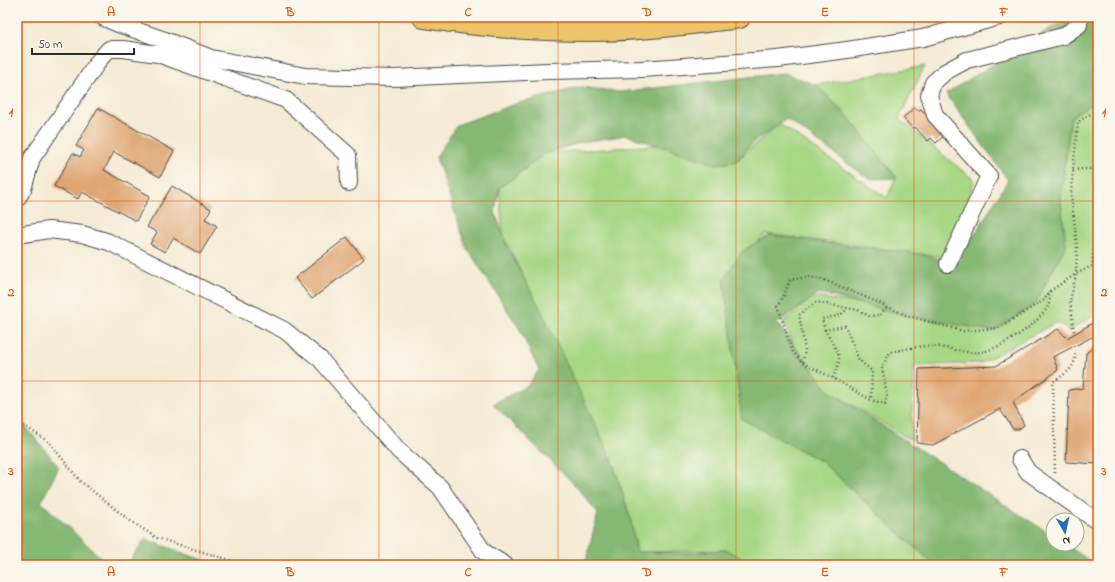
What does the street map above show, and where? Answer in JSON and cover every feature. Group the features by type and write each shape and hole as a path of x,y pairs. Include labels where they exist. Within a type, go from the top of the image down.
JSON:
{"highway":[{"path":"424,17 524,29 592,30 664,26 739,17"},
{"path":"487,17 524,21 591,22 669,17"}],"street":[{"path":"102,17 120,21 160,47 286,100 348,155 349,182"},
{"path":"17,199 23,189 32,158 100,59 109,49 123,50 160,47 305,76 394,78 548,71 642,69 778,59 923,38 999,17"},
{"path":"948,264 989,176 935,115 929,95 933,83 945,72 967,60 1063,36 1079,25 1080,17"},
{"path":"17,235 50,230 82,234 109,242 284,330 320,359 399,451 440,487 484,552 505,565"},
{"path":"1020,459 1028,472 1098,522"}],"path":[{"path":"1074,331 1070,302 1076,274 1077,246 1072,194 1078,122 1098,109"},
{"path":"1073,170 1098,168"},
{"path":"1050,291 1049,305 1043,314 1019,335 997,347 982,352 960,352 932,346 890,352 882,367 887,395 885,404 871,400 803,363 792,351 778,306 790,280 808,277 822,279 888,306 908,316 963,331 999,328 1044,300 1050,291 1076,274 1092,266 1098,219"},
{"path":"803,363 805,349 799,315 816,302 858,310 869,316 880,315 888,306"},
{"path":"833,378 839,360 839,355 838,350 832,343 825,330 822,319 841,315 847,309"},
{"path":"825,330 845,326 859,360 872,372 871,400"},
{"path":"1056,492 1053,382 1071,369 1076,361 1075,354"},
{"path":"17,421 49,442 80,481 129,520 157,538 246,565"}],"green space":[{"path":"1069,17 1098,17 1098,99 1071,117 1060,194 1066,245 1035,304 993,331 908,316 819,293 777,323 829,391 1045,531 1045,552 1077,552 1096,565 934,565 821,461 742,419 724,279 742,251 770,235 841,245 909,252 957,263 1008,180 946,94"},
{"path":"925,66 899,119 974,180 952,258 765,234 724,279 742,419 821,461 934,565 755,565 726,550 637,552 630,517 612,460 503,235 499,188 546,153 656,145 735,162 779,124 887,198 896,177 816,85"},
{"path":"784,73 816,85 846,114 897,178 869,179 787,119 755,141 735,162 716,164 626,135 583,142 546,153 499,188 495,212 508,249 539,306 612,460 630,517 637,552 685,553 726,550 755,565 585,565 598,513 573,483 493,404 527,386 539,370 519,328 467,248 436,157 457,125 515,104 581,87 620,92"},
{"path":"1098,100 1098,313 1069,331 1057,322 981,363 914,366 911,440 829,391 803,363 783,322 813,297 1005,324 1033,306 1066,245 1061,200 1071,117"},
{"path":"17,416 59,467 41,502 109,565 17,565"},
{"path":"145,539 216,565 127,565"}],"building":[{"path":"915,107 918,111 921,109 945,135 936,143 931,138 928,141 915,127 913,129 903,118"},
{"path":"98,108 174,151 160,177 114,152 104,170 150,196 136,221 82,192 78,199 54,186 73,153 80,157 84,150 76,146"},
{"path":"172,186 211,209 205,219 217,226 200,254 173,238 165,252 150,244 157,232 147,227"},
{"path":"347,237 364,259 312,299 295,278"},
{"path":"1098,320 1098,334 1053,357 1058,370 1013,402 1024,425 1019,429 1013,429 1000,409 933,445 917,443 919,369 996,366 1058,329 1067,338"},
{"path":"1098,344 1098,464 1066,462 1069,390 1083,388 1086,353"}]}
